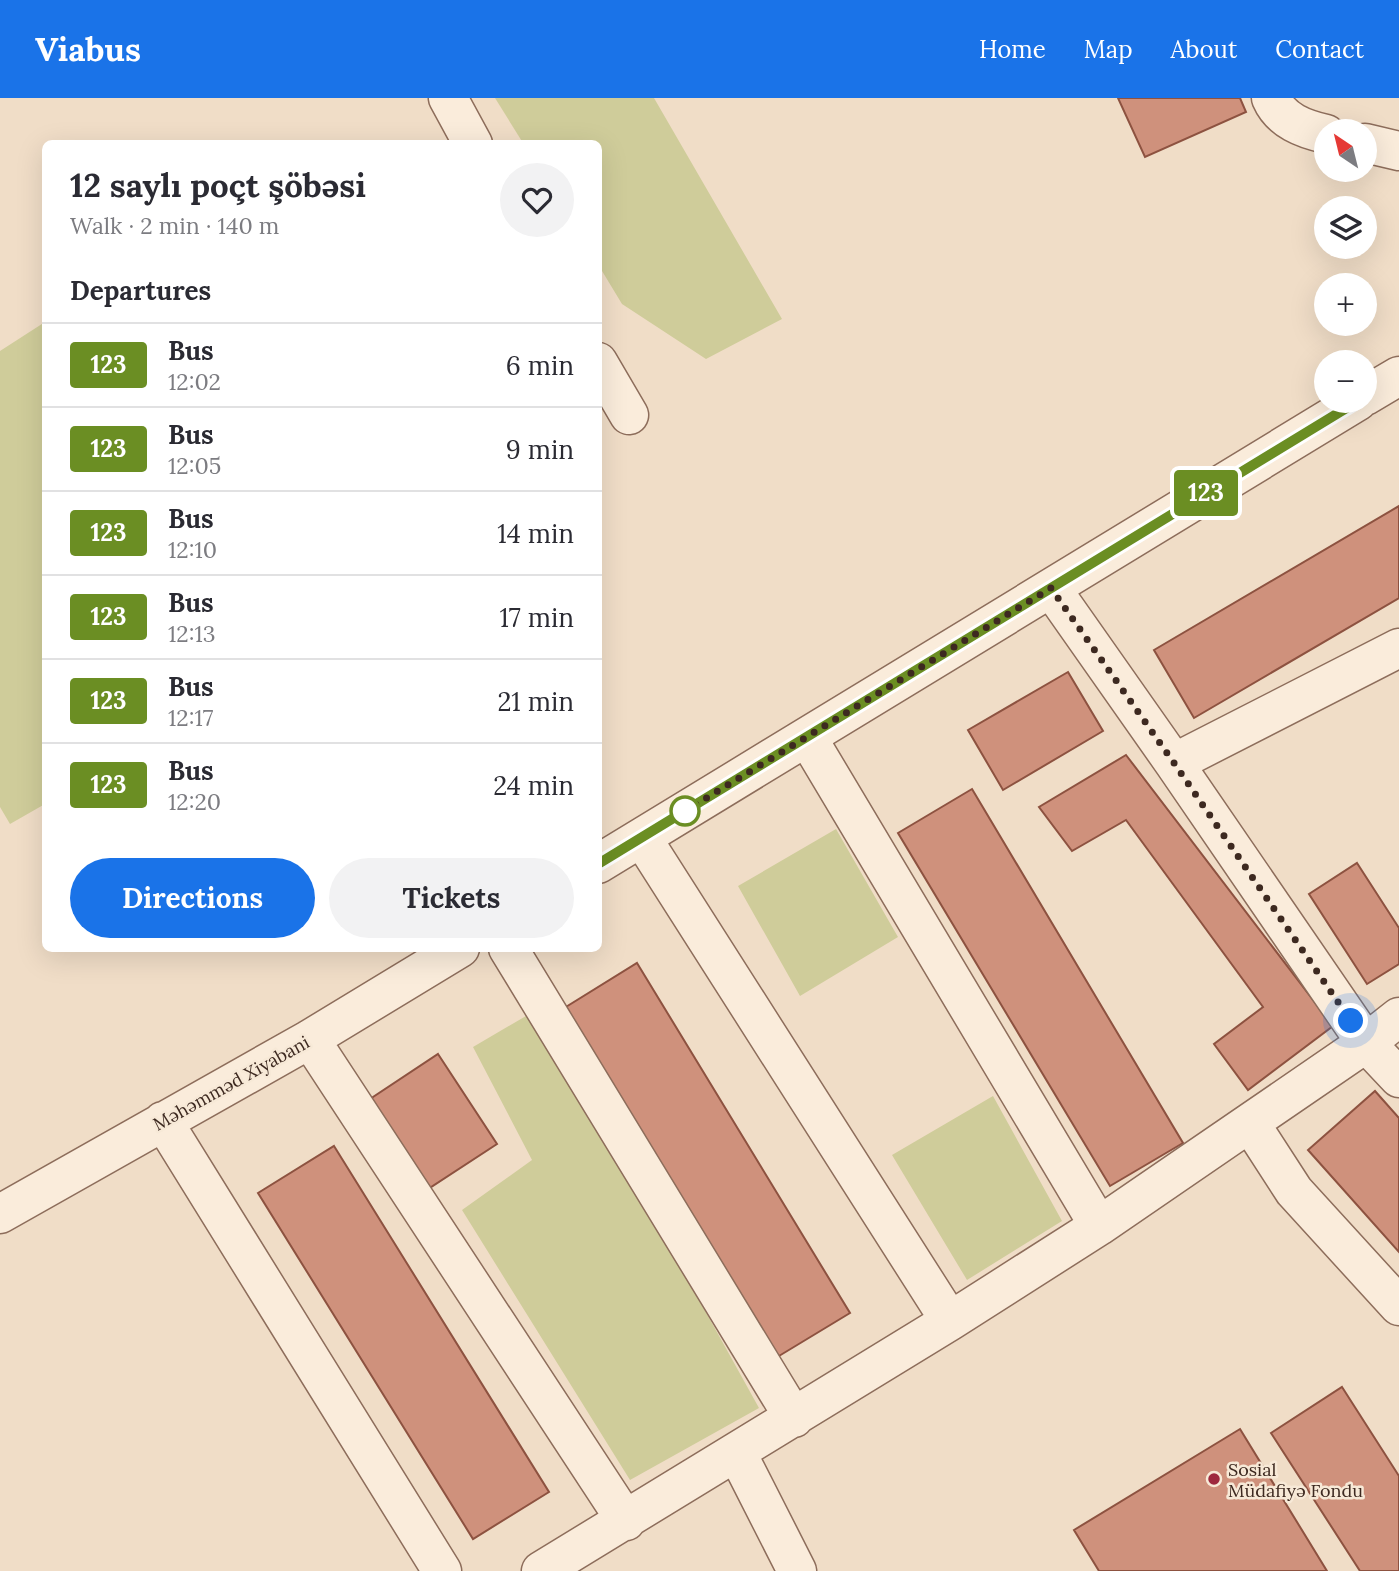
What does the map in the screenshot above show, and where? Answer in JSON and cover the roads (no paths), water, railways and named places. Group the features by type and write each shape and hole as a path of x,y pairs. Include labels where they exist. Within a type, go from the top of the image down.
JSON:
{"street":[{"path":"447,98 472,140"},
{"path":"1271,98 1275,107 1290,121 1314,131"},
{"path":"1377,146 1399,151"},
{"path":"602,369 629,415"},
{"path":"1377,389 1399,376"},
{"path":"602,862 1338,413"},
{"path":"1051,588 1366,1043 1399,1078"},
{"path":"1174,763 1399,648"},
{"path":"807,737 1099,1226"},
{"path":"642,838 950,1321"},
{"name":"Məhəmməd Xiyabani","path":"0,1214 310,1039 453,952"},
{"path":"510,952 794,1418"},
{"path":"541,1571 794,1418 1099,1226 1366,1043 1399,1017"},
{"path":"310,1039 626,1521"},
{"path":"163,1121 442,1571"},
{"path":"1250,1123 1294,1191 1399,1306"},
{"path":"737,1453 797,1571"}],"place":[{"name":"Sosial Müdafiyə Fondu","path":"1214,1479"}]}
